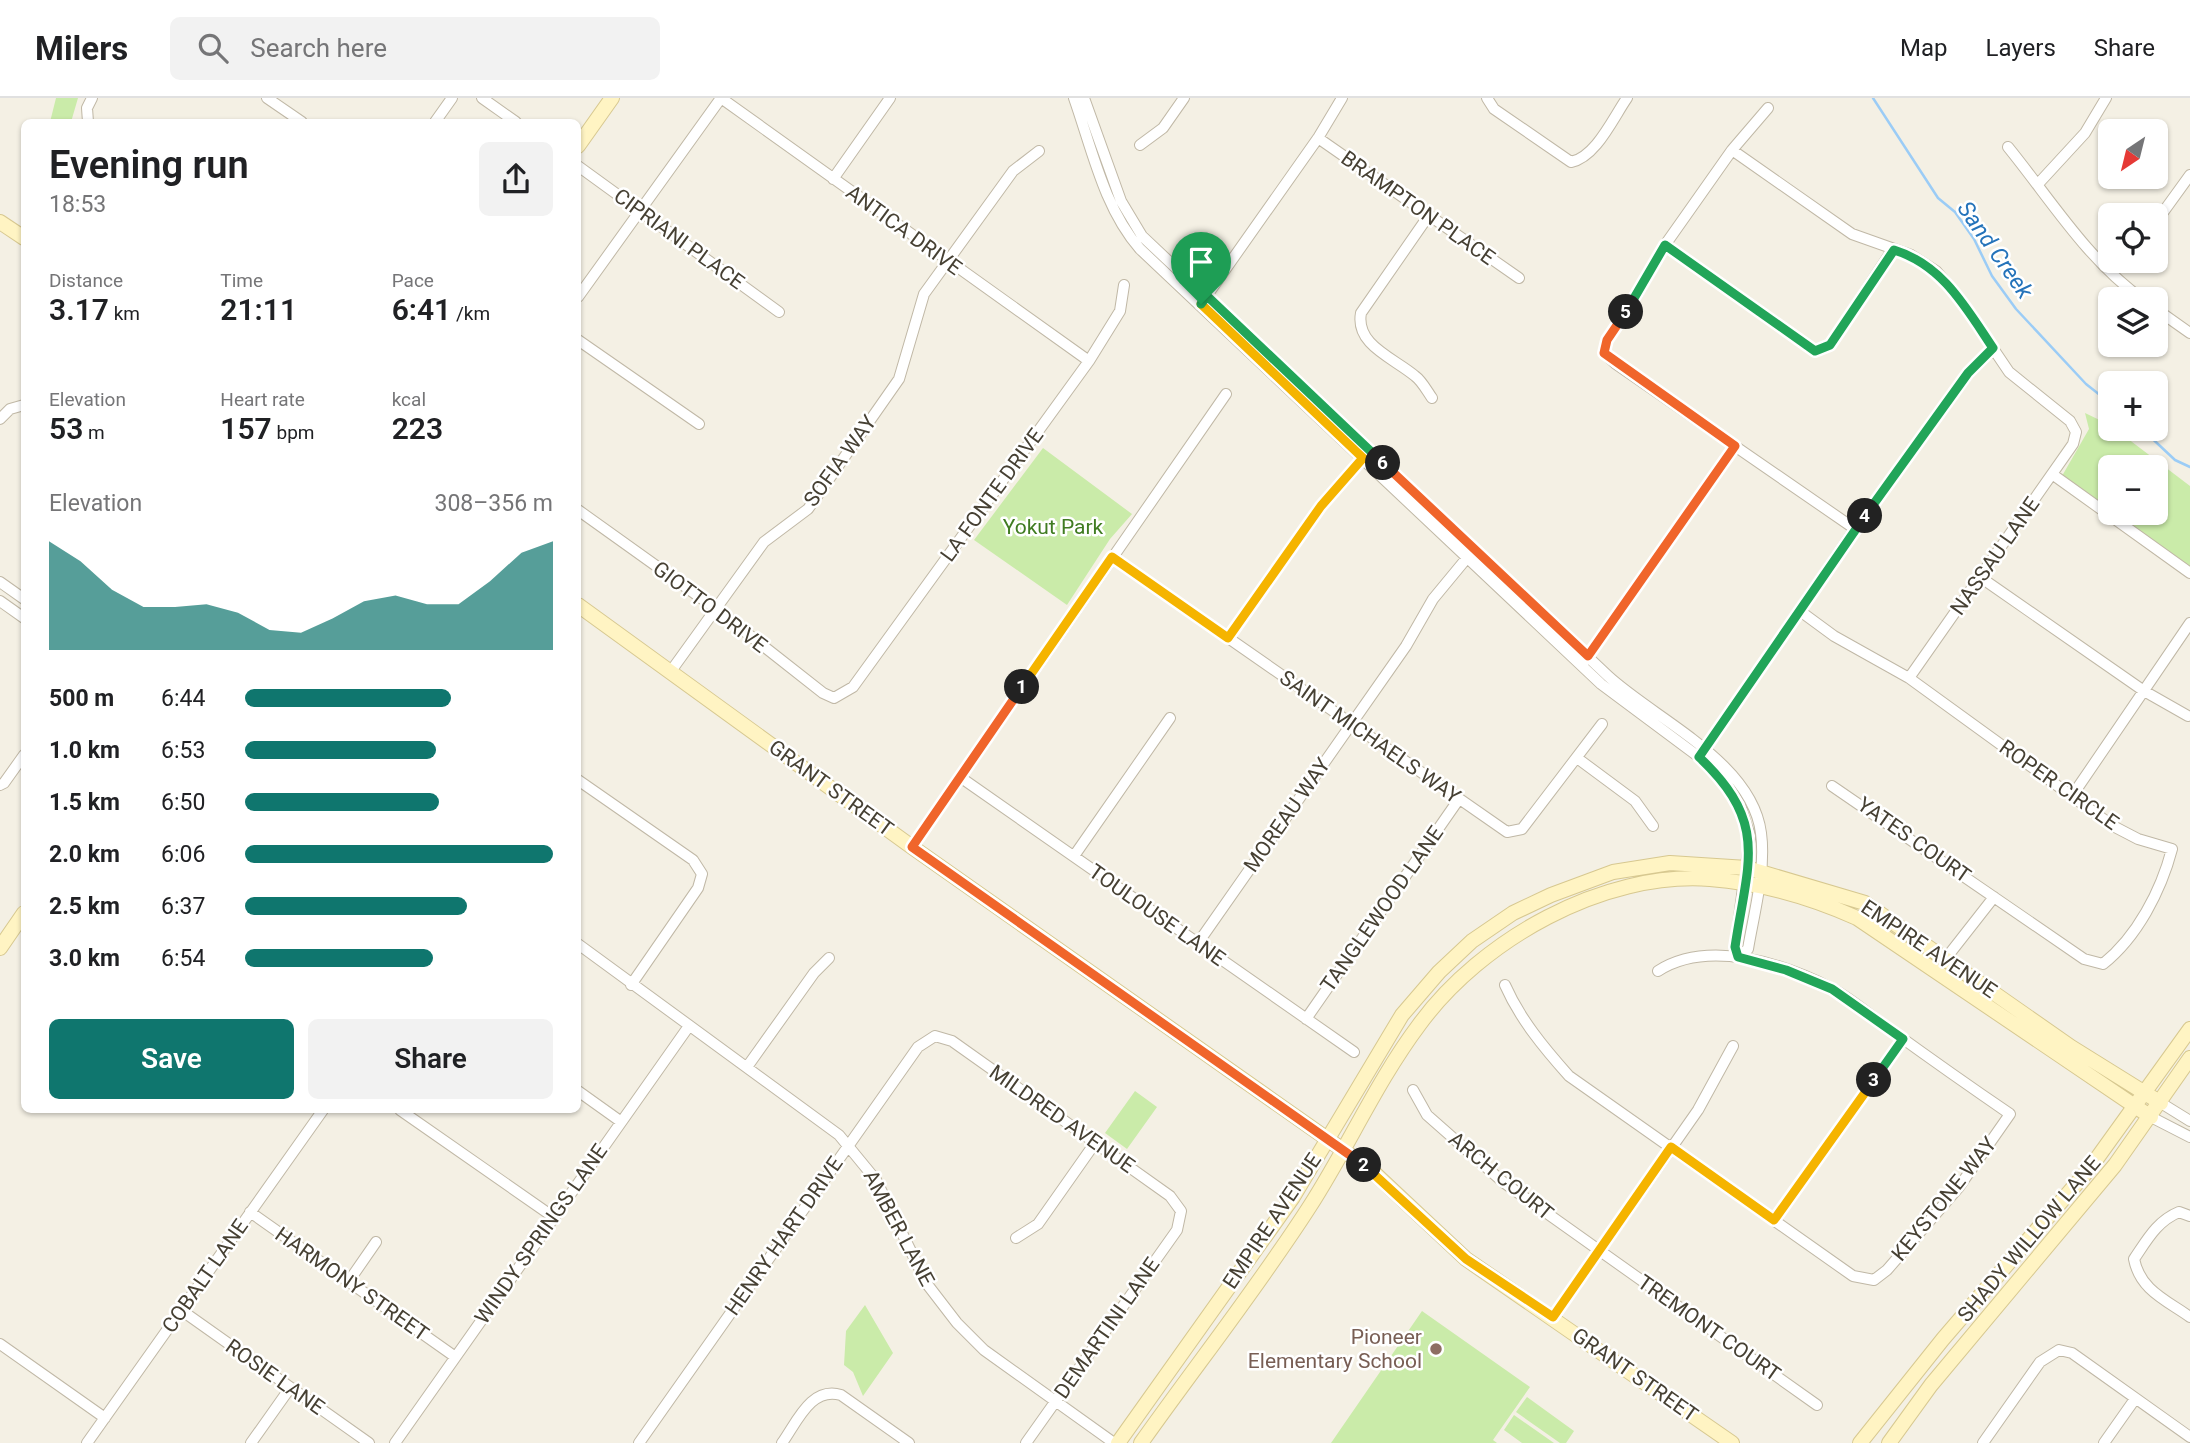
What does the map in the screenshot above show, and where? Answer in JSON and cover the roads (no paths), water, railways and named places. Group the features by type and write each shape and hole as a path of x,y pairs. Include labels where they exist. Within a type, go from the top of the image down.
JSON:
{"street":[{"path":"90,119 92,98"},
{"path":"267,98 298,119"},
{"path":"437,119 452,98"},
{"path":"482,98 512,119"},
{"path":"581,141 612,98"},
{"path":"581,293 721,98"},
{"name":"ANTICA DRIVE","path":"721,98 1089,361"},
{"path":"833,179 890,98"},
{"path":"1074,98 1120,223 1140,249 1204,300"},
{"path":"1084,98 1128,216 1142,236 1204,300 1585,660 1730,772 1752,803 1761,832 1751,885 1748,949 1738,957"},
{"path":"1140,145 1163,128 1184,98"},
{"path":"1204,300 1318,138 1342,98"},
{"path":"1488,98 1494,109 1571,162 1582,160 1627,98"},
{"path":"2038,184 2085,133 2106,98"},
{"path":"1769,108 1732,150 1665,245 1607,340 1604,353 1855,529"},
{"name":"BRAMPTON PLACE","path":"1318,138 1519,278"},
{"path":"2008,147 2098,262"},
{"path":"1702,753 1855,529 1968,373 1993,348 1936,271 1911,255 1852,234 1732,150"},
{"name":"SOFIA WAY","path":"671,671 764,542 808,509 899,379 924,294 1013,171 1039,151"},
{"name":"CIPRIANI PLACE","path":"581,168 779,312"},
{"path":"2168,205 2190,175"},
{"path":"1429,215 1361,313 1358,326 1366,340 1419,378 1432,398"},
{"path":"0,222 21,236"},
{"path":"1665,245 1815,351 1830,345 1894,250"},
{"path":"2109,273 2127,287"},
{"name":"LA FONTE DRIVE","path":"843,695 853,687 1089,361 1120,311 1124,285"},
{"path":"2168,317 2190,333"},
{"path":"581,342 699,424"},
{"name":"NASSAU LANE","path":"1909,678 2073,444 2076,432 2070,421 2009,372 1993,348"},
{"path":"912,847 1226,394"},
{"path":"0,419 10,409 21,406"},
{"path":"1585,660 1735,446"},
{"path":"1228,638 1321,506 1367,455"},
{"path":"2052,474 2190,573"},
{"name":"GIOTTO DRIVE","path":"581,512 715,608 823,693 834,698 843,695"},
{"name":"MOREAU WAY","path":"1198,943 1406,646 1433,599 1471,554"},
{"name":"SAINT MICHAELS WAY","path":"1112,557 1507,832 1522,829 1602,724"},
{"path":"1980,577 2144,691 2188,716"},
{"path":"0,582 21,597"},
{"path":"0,601 21,616"},
{"name":"GRANT STREET","path":"581,607 912,847 1386,1182 1466,1259 1731,1443"},
{"name":"ROPER CIRCLE","path":"1800,611 1870,658 1909,678 2129,835 2172,849 2163,884 2118,953 2103,964 2084,959 1994,897"},
{"path":"2072,796 2190,623"},
{"path":"1074,856 1170,718"},
{"path":"1577,758 1636,801 1653,826"},
{"path":"0,785 21,759"},
{"name":"TOULOUSE LANE","path":"960,777 1354,1052"},
{"path":"581,782 694,860 702,874 698,888 631,985"},
{"name":"YATES COURT","path":"1832,786 1994,897"},
{"name":"TANGLEWOOD LANE","path":"1306,1019 1459,799"},
{"name":"EMPIRE AVENUE","path":"1116,1443 1293,1197 1402,1015 1439,972 1464,949 1513,913 1551,895 1613,873 1670,863 1754,869 1865,903 1947,957 2071,1047 2190,1121"},
{"name":"EMPIRE AVENUE","path":"1142,1443 1310,1206 1341,1150 1419,1024 1454,983 1486,954 1524,928 1619,889 1685,879 1751,885 1808,898 1857,918 2151,1117 2190,1137"},
{"path":"1947,957 1994,897"},
{"path":"0,948 21,917"},
{"name":"AMBER LANE","path":"581,946 827,1124 876,1180 927,1283 957,1323 984,1350 1116,1443"},
{"path":"1505,985 1544,1047 1569,1076 1774,1220 1903,1039 1832,989 1786,970 1738,957 1691,957 1675,961 1658,971"},
{"path":"747,1067 814,972 828,958"},
{"name":"WINDY SPRINGS LANE","path":"395,1443 552,1216 689,1026"},
{"name":"SHADY WILLOW LANE","path":"1860,1443 1935,1349 2090,1168 2190,1029"},
{"name":"MILDRED AVENUE","path":"935,1036 952,1041 1170,1196 1181,1211"},
{"name":"HENRY HART DRIVE","path":"639,1443 918,1047 935,1036"},
{"name":"KEYSTONE WAY","path":"1774,1220 1853,1276 1874,1280 1887,1270 1959,1187 2010,1114 1903,1039"},
{"path":"1553,1317 1698,1110 1732,1046"},
{"name":"SHADY WILLOW LANE","path":"1889,1443 1931,1385 2066,1226 2151,1117 2190,1058"},
{"name":"ARCH COURT","path":"1413,1090 1427,1115 1503,1182 1600,1252"},
{"path":"581,1093 620,1121"},
{"name":"COBALT LANE","path":"87,1443 321,1113"},
{"path":"404,1113 552,1216"},
{"path":"1016,1238 1038,1224 1095,1143"},
{"name":"DEMARTINI LANE","path":"1026,1443 1177,1230 1181,1211"},
{"name":"HARMONY STREET","path":"250,1212 454,1356"},
{"path":"2190,1216 2179,1212 2168,1216 2158,1224 2134,1259 2137,1276 2145,1285 2190,1317"},
{"path":"349,1281 376,1242"},
{"name":"TREMONT COURT","path":"1600,1252 1817,1405"},
{"name":"ROSIE LANE","path":"181,1310 369,1443"},
{"path":"0,1344 105,1418"},
{"path":"1983,1443 2039,1362 2059,1350 2072,1353 2190,1437"},
{"path":"251,1443 290,1388"},
{"path":"782,1443 813,1399 831,1392 841,1395 906,1442"},
{"path":"2104,1443 2135,1399"}],"waterway":[{"name":"Sand Creek","path":"1873,98 1938,198 1955,212 1974,239 1992,276 2016,309 2098,394"},
{"name":"Sand Creek","path":"2155,441 2175,460 2190,467"}],"place":[{"name":"Pioneer Elementary School","path":"1436,1349"}],"park label":[{"name":"Yokut Park","path":"1053,527"}]}
